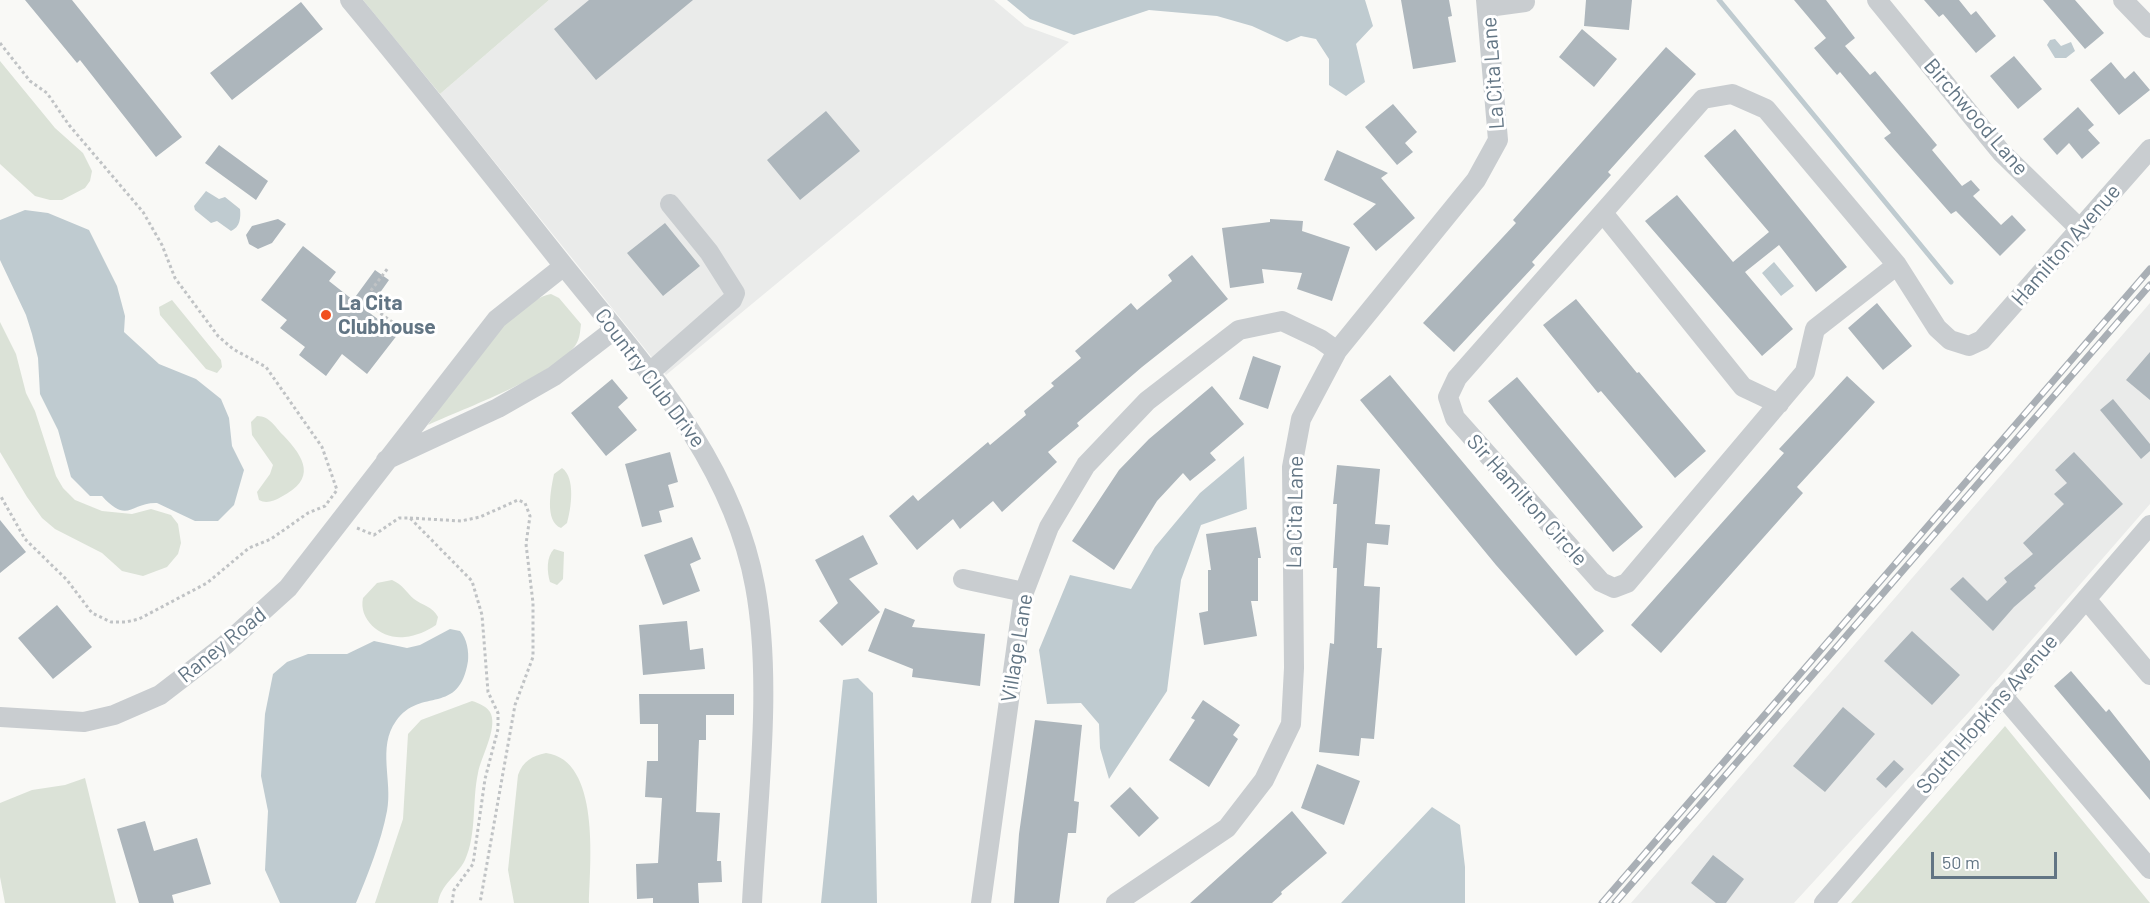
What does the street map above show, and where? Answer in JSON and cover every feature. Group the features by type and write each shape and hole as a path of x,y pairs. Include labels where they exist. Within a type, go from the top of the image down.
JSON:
{"street":[{"name":"Country Club Drive","path":"350,0 615,329 692,429 718,474 755,585 764,651 752,903"},
{"name":"Birchwood Lane","path":"1877,0 2001,152 2080,230"},
{"path":"2123,0 2150,28"},
{"path":"1487,3 1525,2"},
{"name":"La Cita Lane","path":"1116,903 1227,828 1264,780 1291,724 1294,668 1292,467 1300,419 1336,351 1476,180 1498,140 1487,3"},
{"name":"Sir Hamilton Circle","path":"1897,265 1815,329 1805,372 1627,583 1614,588 1601,582 1455,418 1448,396 1456,378 1703,99 1732,94 1766,109 1897,265 1936,328 1950,340 1969,346 1982,340"},
{"name":"Hamilton Avenue","path":"1982,340 2150,149"},
{"path":"648,373 732,300 735,293 709,252 670,204"},
{"path":"1603,213 1743,387 1779,404"},
{"name":"Raney Road","path":"0,717 84,722 114,715 160,695 267,609 288,588 336,509 384,462 497,319 564,266"},
{"name":"Village Lane","path":"981,903 1024,592 1049,527 1086,465 1147,401 1239,330 1282,321 1320,339 1336,351"},
{"name":"Raney Road","path":"384,462 498,408 554,376 615,329"},
{"name":"South Hopkins Avenue","path":"1824,903 2150,525"},
{"path":"963,579 1024,592"},
{"path":"2086,599 2150,675"},
{"path":"2002,695 2150,869"}],"path":[{"path":"0,43 30,81 47,93 69,125 143,212 162,245 175,278 218,336 233,349 266,368 327,456 337,489 336,509"},
{"path":"388,268 361,304 372,311 375,309 400,328"},
{"path":"0,495 30,546 67,580 92,613 111,622 139,619 207,583 249,548 271,539 299,519 336,509"},
{"path":"336,509 359,530 374,535 399,518 461,521 480,516 518,500 525,502 530,516 526,544 533,603 533,657 515,705 480,903"},
{"path":"410,518 472,581 482,615 489,696 498,713 498,729 485,779 473,864 454,890 452,903"}],"shaded area":[{"path":"363,0 549,0 440,94"},
{"path":"549,0 994,0 1025,26 1069,42 666,375 440,94"},
{"path":"1007,0 1365,0 1373,26 1356,44 1365,82 1346,96 1329,85 1329,59 1316,39 1301,36 1287,42 1252,26 1217,16 1149,10 1074,35 1030,19"},
{"path":"2055,39 2061,46 2071,42 2075,51 2066,58 2055,58 2047,45 2050,40"},
{"path":"0,61 55,128 83,153 92,171 90,181 85,188 62,200 35,196 0,164"},
{"path":"206,191 219,199 225,197 240,209 239,222 234,229 231,231 217,221 211,223 195,210 194,206"},
{"path":"25,210 48,213 89,230 117,286 125,316 124,332 159,364 196,379 221,399 229,418 232,446 244,470 234,505 218,521 195,521 157,503 124,511 111,505 102,496 90,496 71,477 58,430 40,394 38,358 26,315 0,260 0,220"},
{"path":"1774,262 1794,286 1781,296 1762,273"},
{"path":"551,294 559,298 581,324 575,346 563,358 527,380 428,425 467,370 500,330 517,313 534,301"},
{"path":"172,300 221,360 222,367 217,373 206,369 160,315 159,307"},
{"path":"2150,303 2150,504 1969,712 1794,903 1631,903"},
{"path":"0,322 16,354 26,393 35,411 56,476 63,488 75,500 102,511 132,514 151,509 171,515 178,524 181,543 178,554 167,567 143,576 122,571 102,553 55,529 42,518 27,497 0,452"},
{"path":"257,416 262,416 275,425 297,452 304,468 300,483 270,502 259,500 257,492 270,474 273,465 252,435 251,422"},
{"path":"1244,456 1247,509 1201,525 1181,580 1167,691 1109,779 1100,748 1099,724 1081,703 1047,704 1039,650 1070,575 1131,589 1155,547 1200,493"},
{"path":"562,468 569,479 571,494 567,523 561,528 552,519 550,504 554,474"},
{"path":"554,549 564,552 563,579 557,585 550,582 548,569 548,560"},
{"path":"392,580 402,586 414,599 433,611 438,617 436,625 413,636 397,637 381,632 368,621 362,606 363,598 377,583"},
{"path":"450,629 460,631 467,645 468,661 463,678 456,689 448,695 406,711 390,731 386,753 387,811 378,846 356,903 280,903 265,870 268,811 261,776 265,714 273,674 287,662 308,654 347,654 374,641 407,648 420,645"},
{"path":"858,678 873,693 877,903 821,903 843,680"},
{"path":"472,701 488,709 491,714 492,728 478,773 473,828 465,860 442,891 438,903 375,903 403,819 408,734 421,720"},
{"path":"2005,726 2150,903 1851,903"},
{"path":"546,753 564,760 576,774 584,793 590,840 589,903 514,903 508,870 518,775 529,760"},
{"path":"85,778 116,903 5,903 0,877 0,803 32,790 65,785"},
{"path":"1432,807 1460,825 1465,867 1465,903 1341,903"}],"building":[{"path":"25,0 72,0 182,137 156,157 80,60 77,63"},
{"path":"589,0 693,0 596,80 554,29"},
{"path":"1401,0 1449,0 1452,16 1448,17 1456,62 1413,69"},
{"path":"1586,0 1632,0 1629,30 1584,26"},
{"path":"1794,0 1826,0 1855,38 1845,46 1870,75 1875,71 1937,145 1932,150 1962,186 1971,180 1980,190 1973,196 2001,225 2012,215 2026,230 2000,256 1956,211 1951,214 1884,138 1891,133 1840,72 1837,75 1814,48 1826,38"},
{"path":"1924,0 1959,0 1971,15 1976,11 1996,36 1976,53 1943,14 1939,17"},
{"path":"2043,0 2075,0 2104,33 2085,49"},
{"path":"301,2 323,29 232,100 210,73"},
{"path":"1582,29 1617,59 1594,87 1559,57"},
{"path":"1666,47 1696,74 1608,172 1611,175 1532,262 1535,265 1454,352 1423,323 1516,223 1513,220"},
{"path":"2014,56 2042,89 2018,109 1990,76"},
{"path":"2111,62 2125,79 2134,71 2150,90 2119,115 2090,80"},
{"path":"1393,104 1417,132 1405,143 1413,152 1397,165 1365,127"},
{"path":"2078,107 2094,125 2088,130 2100,143 2082,159 2069,143 2057,155 2043,139"},
{"path":"826,111 860,151 800,200 767,160"},
{"path":"1735,129 1847,267 1816,292 1779,245 1745,272 1793,329 1762,356 1645,221 1677,195 1733,262 1769,232 1704,156"},
{"path":"219,145 268,181 256,200 205,163"},
{"path":"1337,150 1388,173 1381,178 1415,218 1376,251 1353,224 1376,204 1324,180"},
{"path":"278,219 286,224 272,243 258,249 249,244 246,235 252,226"},
{"path":"1270,219 1303,221 1302,231 1350,247 1332,301 1297,289 1302,273 1262,269 1264,283 1230,288 1222,228 1270,222"},
{"path":"665,223 700,266 663,296 627,253"},
{"name":"La Cita Clubhouse","path":"303,246 336,272 329,281 353,300 375,270 389,280 367,311 398,334 367,374 342,354 326,376 299,355 305,347 280,328 287,320 261,300"},
{"path":"1192,255 1228,299 1142,367 1077,423 1079,426 1048,452 1057,462 1002,512 993,501 960,529 953,519 917,550 889,516 913,495 918,501 988,442 990,445 1026,415 1024,411 1054,386 1051,383 1081,358 1075,351 1131,303 1137,310 1172,281 1168,275"},
{"path":"1576,299 1706,451 1675,478 1601,391 1598,393 1543,325"},
{"path":"1877,303 1912,346 1883,370 1848,328"},
{"path":"2150,352 2150,400 2126,380"},
{"path":"1253,356 1281,366 1268,409 1239,399"},
{"path":"1390,375 1604,631 1576,656 1496,565 1360,400"},
{"path":"1847,376 1875,402 1797,487 1803,493 1661,653 1631,625 1784,453 1779,449"},
{"path":"1517,377 1643,527 1613,552 1488,401"},
{"path":"612,379 628,398 618,407 637,430 606,456 571,413"},
{"path":"1212,386 1244,424 1210,453 1216,460 1190,481 1183,473 1157,501 1114,570 1072,541 1119,470 1149,439"},
{"path":"2113,399 2150,444 2150,451 2141,459 2100,410"},
{"path":"670,452 678,482 668,485 674,507 659,511 662,522 642,527 625,464"},
{"path":"2074,452 2123,504 2034,586 2036,588 2014,607 1993,631 1950,589 1963,577 1987,601 2007,582 2004,578 2033,554 2023,543 2064,504 2054,494 2067,483 2055,470"},
{"path":"1337,465 1380,469 1375,524 1390,525 1388,545 1367,543 1364,586 1380,587 1377,648 1382,648 1374,739 1361,738 1359,756 1319,752 1330,643 1334,644 1337,568 1333,568 1337,504 1333,504"},
{"path":"0,520 26,552 0,573"},
{"path":"1256,527 1261,558 1258,558 1258,601 1251,601 1257,636 1204,645 1199,613 1208,611 1208,570 1211,570 1206,534"},
{"path":"863,535 878,564 849,579 880,612 842,646 819,621 838,603 815,560"},
{"path":"692,537 701,559 690,564 700,591 663,605 644,555"},
{"path":"57,605 92,647 53,679 18,638"},
{"path":"885,608 915,620 912,627 985,634 980,686 912,677 913,669 868,651"},
{"path":"687,621 690,650 703,648 705,669 643,675 639,625"},
{"path":"1912,631 1960,675 1932,705 1884,661"},
{"path":"2071,671 2106,712 2109,709 2150,761 2150,800 2054,686"},
{"path":"639,694 734,694 734,715 706,715 706,740 699,740 696,812 720,813 717,861 721,861 722,882 698,883 699,903 653,903 653,898 637,899 636,864 658,863 662,798 645,797 647,761 658,761 658,724 640,724"},
{"path":"1203,700 1240,725 1233,735 1238,739 1209,787 1169,760 1195,720 1191,718"},
{"path":"1843,707 1875,734 1825,792 1793,766"},
{"path":"1035,720 1082,725 1074,801 1079,802 1076,833 1068,833 1059,903 1014,903 1019,834"},
{"path":"1894,760 1904,769 1886,788 1876,779"},
{"path":"1317,764 1360,781 1344,825 1301,808"},
{"path":"1130,787 1159,818 1139,837 1110,806"},
{"path":"1292,811 1327,853 1281,892 1282,894 1272,903 1190,903"},
{"path":"145,821 154,851 197,838 211,884 172,895 174,903 139,903 117,829"},
{"path":"1713,855 1744,879 1726,903 1716,903 1691,883"}],"waterway":[{"path":"1719,0 1951,282"}],"railway":[{"path":"1602,903 2150,269"},
{"path":"1615,903 2150,285"}],"place":[{"name":"La Cita Clubhouse","path":"326,315"}]}
